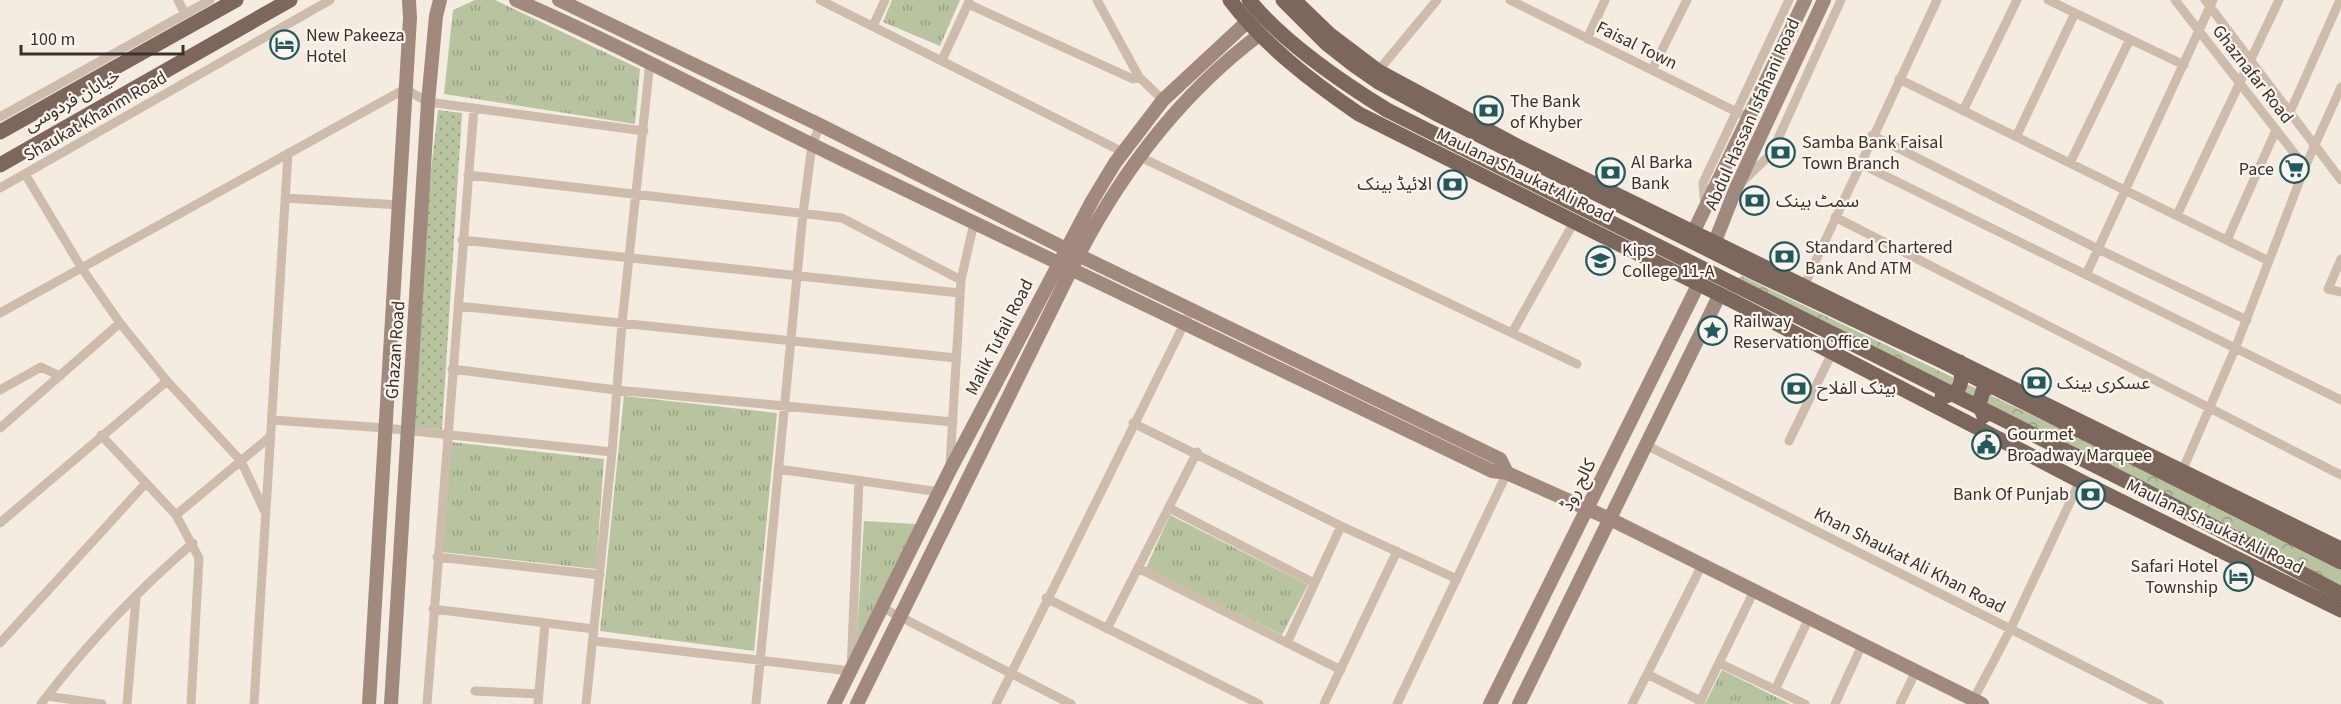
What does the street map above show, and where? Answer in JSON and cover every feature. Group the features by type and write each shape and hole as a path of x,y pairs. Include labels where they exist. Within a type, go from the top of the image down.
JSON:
{"main road":[{"name":"خیابان فردوسی","path":"4,125 236,0"},
{"name":"خیابان فردوسی","path":"0,165 158,73 290,0"},
{"name":"Maulana Shaukat Ali Road","path":"1230,0 1258,35 1332,96 1359,114 1833,351 1992,432 2080,481 2341,610"},
{"path":"1249,0 1271,23 1337,77 1387,110 2140,488 2341,594"},
{"path":"1283,0 1326,43 1354,65 1436,113 1755,273 1944,362 2341,562"},
{"name":"Maulana Shaukat Ali Road","path":"1302,2 1338,42 1378,71 1481,127 1714,244 2182,469 2341,549"},
{"path":"147,49 113,77 111,86 118,91 158,73"},
{"path":"1406,138 1433,137 1438,133 1440,121 1431,100"},
{"path":"4,125 69,102 76,106 73,117 20,153"},
{"path":"1467,168 1460,148 1462,139 1468,132 1481,127"},
{"path":"1928,400 1958,391 1962,380 1960,362"},
{"path":"1992,432 1980,408 1979,398 1987,387 2006,384"}],"street":[{"path":"178,0 185,14"},
{"path":"4,125 210,0"},
{"name":"Shaukat Khanm Road","path":"0,188 330,0"},
{"name":"Ghazan Road","path":"369,704 410,18 409,0"},
{"name":"Ghazan Road","path":"391,704 428,102 436,16 440,0"},
{"path":"516,0 650,62 1057,264 1492,471 1507,473 1610,519 1916,671 1975,703 2080,481"},
{"path":"559,0 578,3 1078,255 1192,308 1500,459 1507,473"},
{"path":"820,0 1123,152"},
{"path":"873,26 885,0"},
{"path":"1097,0 1139,77 1163,100"},
{"path":"1378,71 1437,0"},
{"name":"Faisal Town","path":"1510,0 1749,118"},
{"path":"1587,39 1605,0"},
{"path":"1652,70 1687,0"},
{"path":"1705,209 1703,183 1789,0"},
{"name":"Abdul Hassan Isfahani Road","path":"1693,233 1805,0"},
{"name":"Abdul Hassan Isfahani Road","path":"1714,244 1736,188 1824,0"},
{"path":"1736,188 1771,154 1841,0"},
{"path":"1804,286 1872,135 1937,0"},
{"path":"1963,111 2017,0"},
{"path":"2048,0 2184,65"},
{"name":"Ghaznafar Road","path":"2175,0 2305,167"},
{"path":"2177,215 2279,0"},
{"path":"2290,112 2340,0"},
{"path":"942,60 969,2 1133,79 1139,77"},
{"path":"2086,275 2199,32 2210,2"},
{"name":"Ghaznafar Road","path":"2210,2 2341,180"},
{"path":"2016,137 2075,13"},
{"name":"Malik Tufail Road","path":"834,704 950,470 1065,248 1123,152 1163,100 1247,22"},
{"name":"Malik Tufail Road","path":"857,704 1078,255 1138,156 1199,87 1258,35"},
{"path":"2070,163 2130,39"},
{"path":"586,704 612,452 622,323 650,62"},
{"path":"1899,79 2269,261"},
{"path":"2182,469 2235,349 2305,167 2316,148 2341,87"},
{"path":"0,313 405,89 428,102 644,131"},
{"path":"427,704 474,108"},
{"path":"756,704 803,213 812,144 820,125"},
{"path":"2227,240 2276,130"},
{"path":"1872,135 2098,249 2247,320"},
{"path":"254,704 288,153"},
{"path":"1138,156 1577,364"},
{"path":"1859,163 2341,400"},
{"path":"25,174 81,267 120,323 166,381 241,461 265,511"},
{"path":"468,175 842,218 961,280"},
{"path":"285,198 399,205"},
{"path":"1835,217 2341,475"},
{"path":"1512,333 1574,222"},
{"path":"950,470 961,280 974,223"},
{"path":"462,240 960,293"},
{"path":"2341,259 2328,289 2341,292"},
{"name":"کالج روڈ","path":"1490,704 1699,283"},
{"path":"1519,704 1720,294"},
{"path":"458,306 956,358"},
{"path":"996,704 1046,598 1192,308"},
{"path":"0,428 120,323"},
{"path":"1789,441 1833,351"},
{"path":"0,390 41,367 60,376"},
{"path":"452,369 616,390 953,423"},
{"path":"0,523 166,381"},
{"path":"272,420 385,428 612,452"},
{"path":"1133,423 1197,452 1341,526 1458,579"},
{"path":"101,435 176,515 199,558 191,704"},
{"path":"176,515 271,436"},
{"name":"Khan Shaukat Ali Khan Road","path":"1646,445 2159,704"},
{"path":"1107,629 1197,452"},
{"path":"778,469 939,492"},
{"path":"1397,704 1507,473"},
{"path":"594,641 851,671 859,480"},
{"path":"0,643 145,484"},
{"path":"1169,507 1314,584"},
{"path":"1287,643 1341,526"},
{"path":"44,700 98,635 193,543"},
{"path":"1324,704 1397,551"},
{"path":"437,558 600,575"},
{"path":"1632,704 1702,565"},
{"path":"1138,568 1341,670"},
{"path":"1647,674 1700,702 1754,591"},
{"path":"127,704 136,597"},
{"path":"1046,598 1258,704"},
{"path":"433,609 594,629"},
{"path":"883,609 1071,704"},
{"path":"1775,690 1809,618"},
{"path":"475,691 539,699 545,623"},
{"path":"1835,704 1862,645"},
{"path":"1719,663 1805,704"},
{"path":"1900,704 1916,671"},
{"path":"44,700 102,704"}],"green space":[{"path":"475,0 495,0 640,69 635,124 444,94 453,10"},
{"path":"892,0 960,0 940,46 883,22"},
{"path":"438,110 462,113 442,429 414,428 416,299"},
{"path":"1742,276 2092,444 2341,569 2341,587 1736,279"},
{"path":"624,396 777,413 754,651 600,631"},
{"path":"451,442 604,459 596,569 441,552"},
{"path":"1170,515 1308,585 1282,635 1146,568"},
{"path":"864,521 916,524 856,650"},
{"path":"1722,670 1790,704 1705,704"}],"place":[{"name":"New Pakeeza Hotel","path":"285,45"},
{"name":"The Bank of Khyber","path":"1489,111"},
{"name":"Samba Bank Faisal Town Branch","path":"1781,152"},
{"name":"Pace","path":"2295,169"},
{"name":"Al Barka Bank","path":"1610,172"},
{"name":"الائیڈ بینک","path":"1453,184"},
{"name":"سمٹ بینک","path":"1755,201"},
{"name":"Standard Chartered Bank And ATM","path":"1784,257"},
{"name":"Kips College 11-A","path":"1601,260"},
{"name":"Railway Reservation Office","path":"1712,331"},
{"name":"عسکری بینک","path":"2036,383"},
{"name":"بینک الفلاح","path":"1796,388"},
{"name":"Gourmet Broadway Marquee","path":"1986,444"},
{"name":"Bank Of Punjab","path":"2090,494"},
{"name":"Safari Hotel Township","path":"2239,576"}]}
